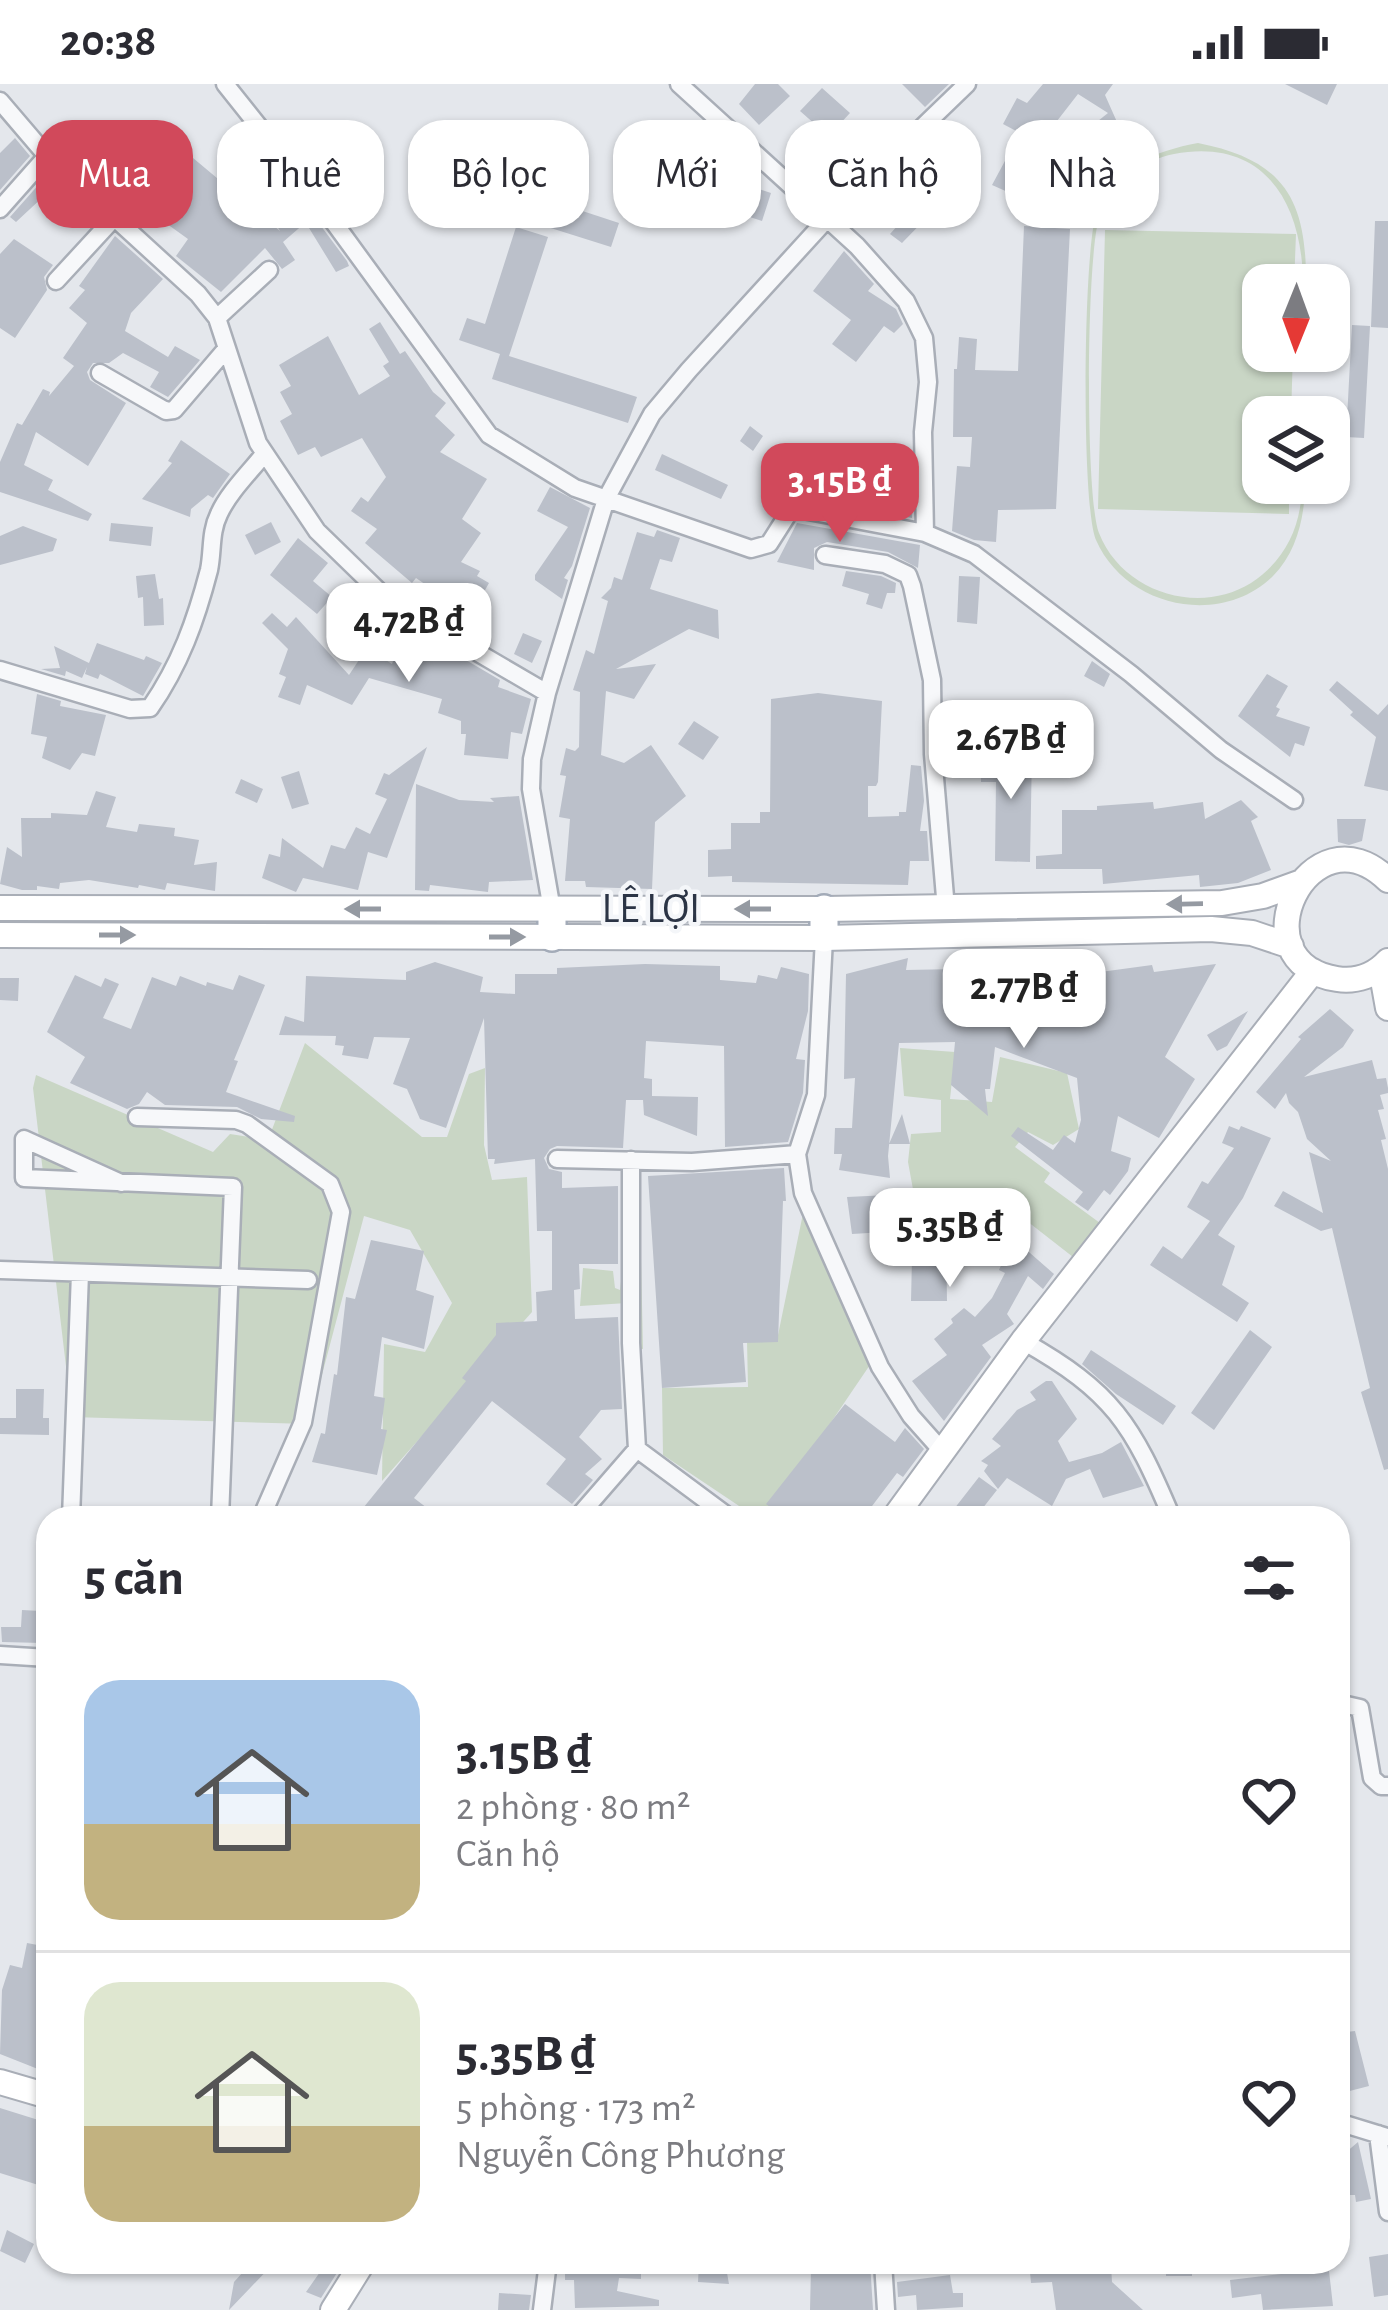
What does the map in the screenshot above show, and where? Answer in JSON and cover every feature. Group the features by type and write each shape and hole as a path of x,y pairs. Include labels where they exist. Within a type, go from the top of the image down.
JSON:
{"main road":[{"name":"LÊ LỢI","path":"0,934 552,923 824,909 1222,904 1263,896 1299,883 1315,869 1345,861 1387,876"},
{"path":"1299,883 1286,914 1291,946 1313,971 1347,980 1384,965 1388,1009"},
{"name":"LÊ LỢI","path":"0,908 552,923 824,938 1211,929 1252,933 1291,946"},
{"path":"824,909 824,938"},
{"path":"903,1506 1022,1341 1313,971"},
{"path":"0,2082 36,2092"},
{"path":"333,2310 356,2274"}],"street":[{"path":"225,84 425,343 476,421 504,448 575,488 751,549 769,544 790,512 803,510 925,533 987,562 1221,750 1294,800"},
{"path":"679,84 785,182"},
{"path":"930,120 967,84"},
{"path":"0,101 36,143"},
{"path":"0,209 36,168"},
{"path":"56,281 105,228"},
{"path":"127,228 198,294 217,319 264,454 317,531 388,600 548,693"},
{"path":"552,923 531,789 532,759 606,499 652,414 819,228"},
{"path":"836,228 906,301 924,338 928,382 923,431 925,533"},
{"path":"217,319 269,270"},
{"path":"100,373 166,411 174,410 226,348"},
{"path":"0,670 130,709 150,708 192,630 220,510 264,454"},
{"path":"825,555 899,569 912,586 932,680 946,909"},
{"path":"824,938 816,1095 797,1154 803,1193 880,1367 911,1416 943,1452"},
{"path":"137,1118 247,1124 330,1184 340,1202 303,1421 266,1506"},
{"path":"121,1183 24,1139 24,1178 121,1183 233,1187 220,1506"},
{"path":"557,1159 692,1162 797,1154"},
{"path":"587,1506 637,1449 631,1343 631,1160"},
{"path":"0,1270 308,1280"},
{"path":"70,1506 80,1273"},
{"path":"1022,1341 1070,1368 1106,1396 1125,1421 1166,1506"},
{"path":"637,1449 714,1506"},
{"path":"0,1655 36,1657"},
{"path":"1350,1706 1360,1708 1372,1778 1388,1786"},
{"path":"1350,2126 1383,2136 1388,2212"},
{"path":"542,2310 546,2274"},
{"path":"884,2274 886,2310"}],"green space":[{"path":"1198,143 1251,160 1270,173 1295,207 1305,264 1286,203 1255,167 1233,156 1206,151 1159,158 1167,151"},
{"path":"1097,228 1089,374 1091,474 1099,533 1110,553 1143,583 1164,592 1186,597 1230,593 1274,564 1290,540 1303,504 1298,533 1281,566 1251,592 1227,602 1176,603 1151,595 1110,563 1096,540 1088,479 1086,376 1092,234"},
{"path":"1105,230 1296,234 1295,264 1242,264 1242,372 1292,372 1292,396 1242,396 1242,504 1289,504 1289,514 1098,509"},
{"path":"305,1043 422,1137 447,1137 469,1074 485,1068 484,1145 492,1180 527,1177 532,1312 382,1481 384,1344 425,1352 452,1303 410,1230 364,1216 309,1424 72,1417 33,1088 36,1075 213,1152 230,1134 268,1140"},
{"path":"900,1048 955,1052 950,1099 992,1102 1000,1057 1067,1073 1079,1129 1053,1145 1028,1132 1015,1147 1050,1173 1044,1182 1100,1223 1073,1257 1014,1211 990,1245 923,1244 908,1162 911,1134 941,1132 941,1100 904,1096"},
{"path":"806,1199 876,1356 774,1506 739,1506 663,1455 662,1388 748,1387 747,1341 777,1340"},
{"path":"640,1213 643,1349 630,1348 627,1303 580,1306 583,1268 613,1271 615,1288 620,1290 629,1214"}],"building":[{"path":"755,84 778,84 790,96 761,123 739,104"},
{"path":"902,84 949,84 925,107"},
{"path":"1043,84 1113,84 1105,95 1116,120 1099,120 1108,113 1078,94 1058,120 1005,120 1017,98 1027,103"},
{"path":"1285,84 1337,84 1327,105"},
{"path":"822,88 850,113 844,120 810,120 800,111"},
{"path":"15,138 30,156 0,190 0,153"},
{"path":"193,158 217,178 217,228 299,228 283,242 295,260 282,269 265,248 221,292 176,256 188,239 173,228 193,228"},
{"path":"1005,161 1005,191 992,185"},
{"path":"36,188 36,203 16,222 10,217"},
{"path":"761,190 771,193 761,221"},
{"path":"589,213 613,221 613,228 617,228 611,247 551,228 589,228"},
{"path":"1375,221 1388,221 1388,328 1371,327"},
{"path":"309,228 322,228 347,261 349,266 336,272"},
{"path":"516,228 548,237 509,356 637,397 628,423 492,379 500,354 459,340 467,318 485,324"},
{"path":"895,228 917,228 902,243 890,234"},
{"path":"1024,228 1070,229 1056,509 998,510 996,542 974,540 952,531 957,466 970,467 972,437 953,437 959,337 977,339 975,370 1018,371"},
{"path":"115,236 163,279 131,313 125,331 168,357 175,346 200,360 168,397 150,387 159,372 123,353 109,363 93,363 87,372 90,380 126,403 88,466 36,432 24,465 53,480 48,490 92,514 88,521 0,492 0,462 17,423 22,425 43,389 49,396 74,366 63,358 87,323 69,308 85,290 79,286"},
{"path":"14,239 53,265 44,277 47,290 15,338 0,328 0,254"},
{"path":"844,251 874,284 868,291 896,309 903,324 894,333 884,326 856,362 832,344 851,320 813,291"},
{"path":"380,322 400,354 405,351 446,403 435,416 455,435 440,452 487,479 462,519 481,533 461,562 480,571 477,576 489,583 480,599 469,592 461,609 416,578 412,583 365,543 377,529 351,511 361,497 368,502 386,477 362,438 321,457 315,447 298,455 280,421 292,414 280,392 291,386 279,365 328,336 359,395 390,376 383,366 389,362 369,329"},
{"path":"1352,325 1370,326 1364,438 1350,437"},
{"path":"750,426 763,436 753,451 740,441"},
{"path":"181,440 230,474 213,498 208,495 191,509 190,517 142,499 172,463 168,461"},
{"path":"662,454 728,485 721,499 655,470"},
{"path":"911,477 912,518 893,514"},
{"path":"550,487 590,508 564,578 568,580 562,599 535,580 568,527 537,511"},
{"path":"271,522 281,542 255,555 245,535"},
{"path":"111,523 153,527 151,546 109,541"},
{"path":"797,523 920,545 918,568 888,552 827,542 814,548 814,570 777,562"},
{"path":"23,526 57,539 53,551 0,565 0,536"},
{"path":"657,530 680,538 672,562 660,559 650,589 718,610 719,639 689,629 616,669 656,664 634,699 606,691 601,755 624,763 651,745 686,796 655,822 652,889 586,887 585,881 565,881 570,819 559,817 566,748 575,751 579,747 580,692 573,690 586,650 594,654 608,601 601,598 614,577 622,580 637,532 654,537"},
{"path":"298,538 328,563 313,581 332,597 317,614 270,575"},
{"path":"846,571 881,576 896,583 895,593 887,593 882,609 866,604 869,594 842,586"},
{"path":"155,574 159,599 163,598 164,625 144,626 136,576"},
{"path":"959,576 980,577 977,624 957,622"},
{"path":"272,613 287,627 296,617 349,675 367,648 392,664 400,642 418,648 420,642 459,656 500,680 498,687 531,699 522,734 511,732 508,759 464,755 466,734 461,734 461,721 438,713 442,699 369,678 352,705 307,685 300,705 278,697 286,677 279,674 288,649 262,623"},
{"path":"523,633 542,641 532,663 514,654"},
{"path":"97,643 162,663 143,696 100,674 98,679 85,674 87,667 82,678 41,669 60,668 54,646 89,663"},
{"path":"1092,661 1110,674 1104,687 1084,676"},
{"path":"1267,674 1288,686 1276,716 1310,727 1304,746 1295,743 1290,757 1238,716"},
{"path":"1337,681 1378,715 1388,704 1388,791 1364,786 1376,737 1329,690"},
{"path":"818,693 882,701 878,782 868,786 868,817 906,812 911,765 921,766 920,831 927,831 929,861 910,861 908,885 732,882 732,876 708,877 708,850 731,849 731,823 760,823 760,812 770,812 771,699"},
{"path":"37,694 61,701 60,706 106,715 95,756 82,753 70,770 42,758 47,737 31,734"},
{"path":"694,721 719,737 703,760 678,744"},
{"path":"427,747 387,858 368,852 358,890 303,878 296,892 262,878 269,854 280,857 282,838 323,868 331,845 345,849 356,827 370,834 387,799 375,794 384,773 389,775"},
{"path":"980,751 1032,751 1030,862 995,861 996,782 981,782"},
{"path":"299,771 309,804 292,809 281,777"},
{"path":"241,779 263,789 257,803 235,793"},
{"path":"416,784 459,800 494,802 490,798 519,796 533,880 489,882 488,892 430,885 429,891 415,890"},
{"path":"96,791 116,797 106,827 137,832 139,824 175,828 174,836 199,840 194,865 217,862 215,891 167,883 165,890 89,880 60,883 59,889 37,886 37,890 0,884 7,847 22,857 21,818 51,818 51,813 87,815"},
{"path":"1241,800 1258,817 1251,821 1271,870 1238,883 1200,887 1199,875 1103,884 1102,869 1036,869 1036,856 1062,854 1062,810 1153,802 1154,809 1203,802 1205,819"},
{"path":"1337,819 1366,819 1362,841 1338,842"},
{"path":"908,958 906,970 958,969 959,963 1024,970 1048,965 1049,970 1092,968 1093,973 1152,965 1154,972 1216,964 1165,1057 1195,1079 1159,1138 1118,1116 1111,1151 1131,1158 1128,1171 1110,1195 1104,1190 1088,1211 1075,1202 1083,1192 1011,1136 1018,1127 1053,1150 1064,1135 1075,1143 1081,1120 1077,1078 995,1047 990,1089 985,1089 988,1116 951,1085 955,1042 899,1043 890,1178 839,1170 842,1154 834,1154 835,1128 852,1128 855,1078 844,1079 846,974"},
{"path":"435,962 483,977 480,992 515,994 515,974 557,974 557,968 720,966 720,980 756,983 758,975 777,979 781,967 809,974 808,1011 796,1059 805,1060 803,1093 788,1142 725,1147 724,1046 646,1041 644,1078 652,1079 652,1096 698,1097 697,1136 644,1115 643,1100 626,1100 623,1148 557,1146 544,1158 549,1169 562,1172 562,1188 618,1186 618,1264 579,1264 580,1289 574,1290 575,1319 618,1317 622,1409 601,1410 579,1437 602,1459 585,1474 593,1480 572,1504 546,1484 566,1459 492,1401 414,1498 424,1506 365,1506 466,1381 462,1378 496,1335 496,1323 537,1321 536,1292 552,1290 552,1231 537,1231 535,1159 494,1164 495,1159 488,1159 484,1018 446,1128 420,1119 407,1089 393,1084 410,1038 374,1037 368,1059 342,1055 344,1046 335,1045 336,1036 279,1035 285,1016 304,1022 306,976 406,980 406,972"},
{"path":"75,975 101,987 105,978 119,984 103,1018 131,1029 152,977 176,986 180,976 233,990 239,975 265,985 226,1092 295,1116 294,1122 261,1119 237,1107 165,1105 147,1092 139,1104 127,1109 70,1083 85,1057 47,1032"},
{"path":"0,978 19,978 18,1001 0,1000"},
{"path":"1330,1009 1354,1030 1343,1047 1304,1077 1372,1060 1377,1079 1386,1078 1388,1088 1388,1093 1380,1095 1384,1109 1378,1110 1388,1169 1388,1469 1384,1470 1361,1392 1370,1388 1332,1228 1321,1231 1274,1206 1283,1191 1323,1213 1309,1152 1331,1161 1307,1139 1286,1093 1275,1109 1256,1092 1301,1039 1298,1037"},
{"path":"1248,1011 1227,1046 1217,1051 1207,1035"},
{"path":"902,1114 910,1144 889,1144"},
{"path":"1229,1126 1271,1138 1243,1198 1218,1235 1235,1246 1222,1285 1249,1303 1237,1322 1150,1265 1163,1246 1182,1259 1210,1221 1187,1207 1202,1181 1208,1184 1234,1148 1222,1143"},
{"path":"784,1168 778,1342 743,1343 746,1382 662,1388 648,1176"},
{"path":"889,1195 890,1221 989,1217 1054,1274 1043,1289 1028,1276 1007,1314 1014,1324 982,1345 991,1357 944,1421 912,1381 947,1355 934,1339 953,1323 951,1319 964,1308 975,1317 992,1298 1005,1273 999,1270 1003,1261 992,1251 1006,1236 946,1234 947,1301 911,1301 912,1258 885,1258 885,1232 852,1234 847,1197"},
{"path":"371,1240 424,1251 416,1290 434,1296 424,1349 382,1337 374,1396 385,1398 381,1429 387,1430 377,1475 312,1462 321,1433 325,1434 346,1297 355,1299"},
{"path":"1250,1330 1272,1347 1214,1430 1191,1413"},
{"path":"1091,1350 1176,1406 1163,1425 1082,1364"},
{"path":"1052,1381 1077,1419 1058,1441 1069,1462 1121,1442 1144,1486 1103,1498 1090,1469 1066,1479 1052,1506 1007,1478 998,1489 984,1471 988,1465 981,1461 1001,1446 992,1439 1017,1410 1036,1400 1030,1392"},
{"path":"16,1389 44,1389 43,1418 49,1418 49,1435 0,1434 0,1418 16,1418"},
{"path":"845,1404 895,1442 905,1428 924,1449 903,1477 897,1473 872,1506 766,1504"},
{"path":"979,1477 997,1490 984,1506 956,1506"},
{"path":"22,1610 36,1611 36,1643 2,1642 1,1627 21,1627"},
{"path":"27,1943 36,1945 36,2068 0,2054 2,1990 10,1965 22,1968"},
{"path":"1355,2031 1369,2086 1350,2091 1350,2032"},
{"path":"0,2108 36,2119 36,2184 0,2173"},
{"path":"1358,2142 1371,2199 1356,2202 1355,2195 1350,2195 1350,2149"},
{"path":"7,2230 34,2244 25,2263 0,2251"},
{"path":"1388,2254 1388,2295 1374,2297 1369,2257"},
{"path":"241,2274 264,2274 229,2310 234,2282"},
{"path":"319,2274 336,2274 321,2298 306,2292"},
{"path":"565,2274 641,2274 641,2279 619,2278 617,2291 659,2300 659,2306 575,2308 574,2280 565,2280"},
{"path":"698,2274 727,2274 729,2284 698,2282"},
{"path":"811,2274 871,2274 873,2310 810,2310"},
{"path":"1030,2274 1112,2274 1112,2282 1143,2310 1056,2310 1052,2282 1031,2283"},
{"path":"1329,2274 1333,2306 1263,2310 1261,2294 1232,2298 1230,2280"},
{"path":"950,2275 953,2293 963,2293 963,2307 917,2310 916,2295 898,2297 897,2282"},
{"path":"499,2293 531,2295 529,2310 498,2310"}]}
